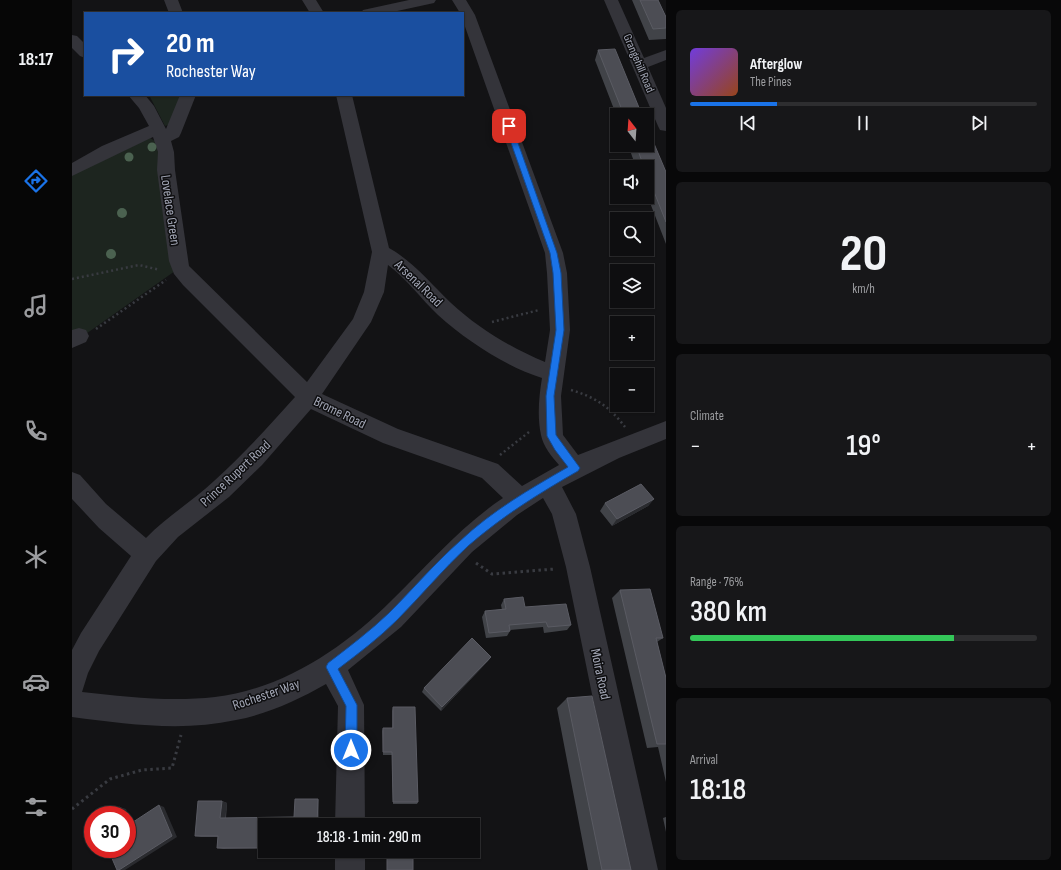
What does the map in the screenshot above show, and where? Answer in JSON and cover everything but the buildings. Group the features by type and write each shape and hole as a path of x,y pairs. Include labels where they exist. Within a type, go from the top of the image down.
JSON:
{"street":[{"path":"171,0 176,12"},
{"path":"309,0 315,12"},
{"path":"373,12 429,0"},
{"path":"460,0 468,15 548,233 557,273 560,330 552,380 552,436 558,448 575,468"},
{"name":"Grangehill Road","path":"611,0 666,126"},
{"path":"72,39 84,51"},
{"path":"639,65 666,55"},
{"name":"Lovelace Green","path":"139,96 160,133 166,152 166,170 185,274"},
{"path":"72,170 108,150 160,133 173,133 188,96"},
{"name":"Arsenal Road","path":"344,96 381,252 395,259 446,310 477,333 526,364 539,370 552,380"},
{"name":"Prince Rupert Road","path":"72,684 76,670 90,642 147,554 170,529 221,490 248,464 308,397 361,322 374,292 381,252"},
{"name":"Brome Road","path":"185,274 308,397 347,417 391,436 490,470 520,500"},
{"name":"Rochester Way","path":"72,704 138,711 187,714 244,704 289,689 332,667 361,645 392,617 458,550 492,520 520,500 546,483 575,468 666,430"},
{"path":"72,482 101,514 131,542 147,554"},
{"name":"Moira Road","path":"546,483 558,500 564,514 578,567 643,870"},
{"path":"332,667 351,705 350,818"},
{"path":"350,858 350,870"}],"path":[{"path":"72,279 124,266 139,265 154,267 166,274 185,274"},
{"path":"76,338 90,334 185,274"},
{"path":"477,333 489,322 547,308 559,310"},
{"path":"552,380 606,404 619,418 636,442"},
{"path":"496,457 532,429"},
{"path":"458,550 492,574 578,567"},
{"path":"72,809 110,779 142,770 172,768 187,714"}],"shaded area":[{"path":"150,96 182,96 171,124 165,126"},
{"path":"150,138 155,141 157,145 175,271 83,336 72,337 72,175"}],"route":[{"path":"351,750 351,705 332,667 361,645 392,617 463,544 492,520 546,483 575,468 558,448 552,436 550,421 550,396 560,330 557,273 554,253 509,126"}]}
